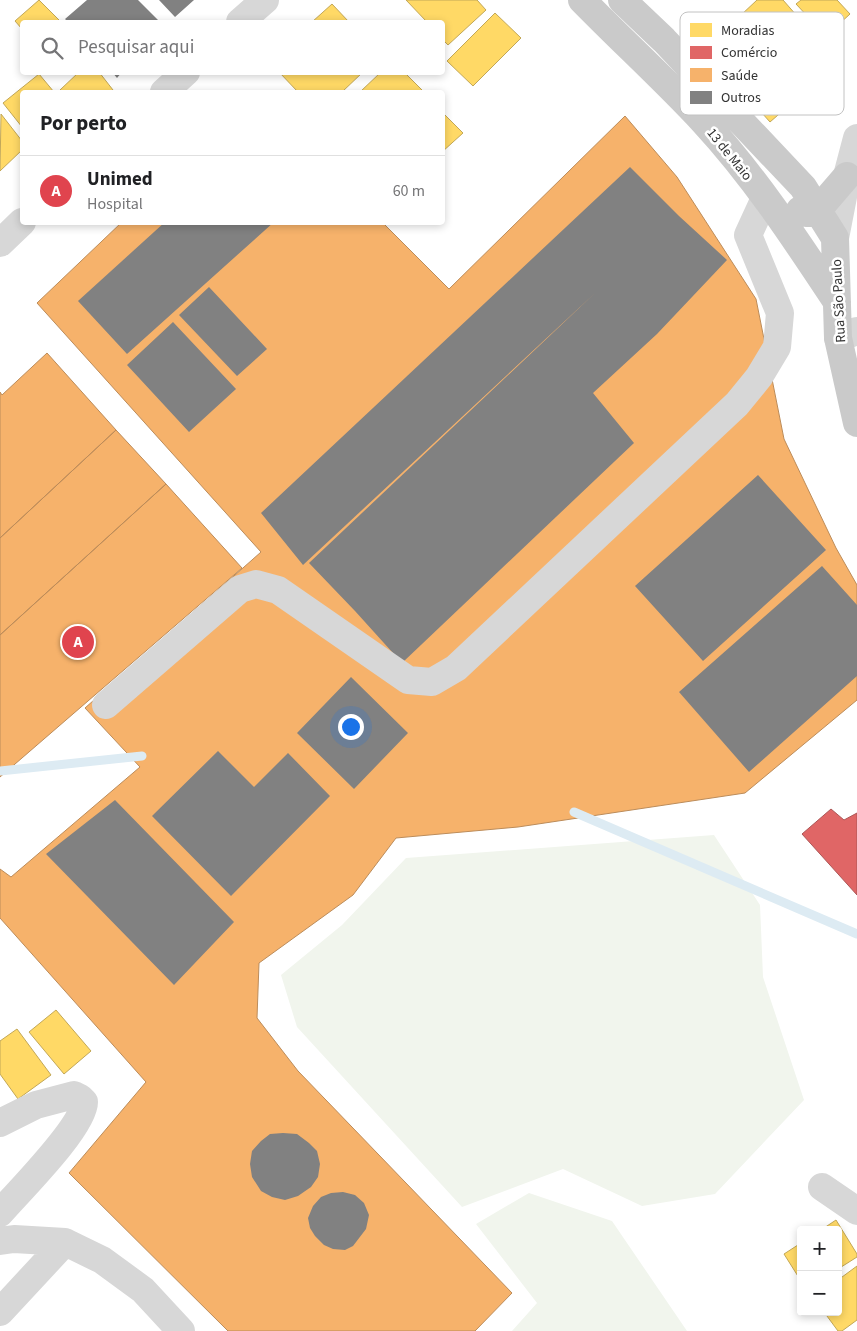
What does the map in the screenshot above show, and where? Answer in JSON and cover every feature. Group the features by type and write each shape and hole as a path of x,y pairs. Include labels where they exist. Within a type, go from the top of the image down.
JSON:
{"main road":[{"name":"13 de Maio","path":"582,0 680,98"},
{"name":"13 de Maio","path":"622,0 680,57"},
{"name":"13 de Maio","path":"697,115 745,171 799,244 837,302"},
{"name":"13 de Maio","path":"735,115 803,187 835,238"},
{"path":"704,122 738,143 800,210 806,213 817,209 847,176"},
{"name":"Rua São Paulo","path":"835,238 837,302 847,335 857,423"}],"street":[{"path":"242,20 265,0"},
{"path":"166,90 183,75"},
{"path":"835,238 847,176 857,138"},
{"path":"106,705 240,589 256,584 278,590 408,680 432,682 456,668 737,404 759,377 777,347 780,313 748,235 765,198"},
{"path":"0,243 20,224"},
{"path":"0,1123 36,1105 74,1095 84,1102 84,1109 69,1134 0,1213"},
{"path":"822,1187 857,1211"},
{"path":"0,1241 14,1239 65,1242 102,1260 143,1290 182,1331"},
{"path":"0,1312 65,1242"}],"shaded area":[{"path":"714,835 760,905 763,977 804,1100 715,1194 642,1206 563,1169 462,1207 297,1027 281,975 342,925 406,858"},
{"path":"529,1193 612,1221 687,1331 512,1331 537,1303 476,1224"}],"building: Moradias":[{"path":"39,0 59,20 20,20 20,27 15,21"},
{"path":"406,0 477,0 486,10 448,45 445,42 445,20 425,20"},
{"path":"757,0 783,0 794,12 744,12"},
{"path":"801,0 837,0 850,14 844,20 844,12 804,12 796,4"},
{"path":"332,4 347,20 314,20"},
{"path":"495,13 521,38 473,86 447,61"},
{"path":"38,75 52,90 20,90 20,124 3,103"},
{"path":"76,75 101,75 113,90 60,90"},
{"path":"282,75 360,75 344,90 296,90"},
{"path":"378,75 407,75 422,90 362,90"},
{"path":"1,114 20,138 20,152 0,171"},
{"path":"445,115 463,133 445,149"},
{"path":"764,115 778,115 770,122"},
{"path":"56,1010 91,1051 64,1074 29,1032"},
{"path":"17,1029 51,1075 18,1099 0,1074 0,1041"},
{"path":"836,1220 840,1226 827,1226"},
{"path":"842,1230 857,1254 857,1257 842,1266"},
{"path":"797,1246 797,1275 784,1254"},
{"path":"857,1266 857,1320 842,1331 838,1331 827,1316 842,1316 842,1277"}],"building: Comércio":[{"path":"831,809 844,820 857,813 857,895 802,834"}],"building: Saúde":[{"path":"625,116 677,177 756,299 784,439 836,548 857,585 857,700 745,793 518,827 396,838 353,895 259,963 257,1018 298,1071 512,1293 475,1331 228,1331 69,1173 146,1082 0,918 0,869 11,877 140,767 85,708 261,552 37,303 119,225 385,225 449,289"},
{"path":"47,353 116,430 0,538 0,392 2,395"},
{"path":"116,430 166,484 0,635 0,538"},
{"path":"166,484 242,568 0,777 0,635"}],"building: Outros":[{"path":"87,0 138,0 158,20 66,20"},
{"path":"159,0 194,0 175,17"},
{"path":"630,167 727,260 657,334 593,393 634,443 402,663 309,563 595,293 303,565 261,513"},
{"path":"162,225 271,225 127,354 78,301"},
{"path":"209,287 267,349 237,376 179,315"},
{"path":"173,322 236,389 189,432 127,365"},
{"path":"758,475 826,550 703,661 635,586"},
{"path":"822,566 857,605 857,676 749,772 679,692"},
{"path":"351,677 408,733 354,789 297,733"},
{"path":"218,751 254,787 288,753 330,796 231,896 152,816"},
{"path":"115,800 234,922 174,985 46,854"},
{"path":"270,1134 297,1134 309,1143 317,1151 320,1164 318,1177 311,1187 298,1196 285,1200 272,1197 261,1191 252,1177 250,1164 252,1151 261,1141"},
{"path":"343,1192 355,1195 364,1203 369,1215 366,1229 353,1246 345,1250 333,1249 324,1245 310,1228 308,1218 313,1206 321,1197 331,1193"}],"waterway":[{"path":"0,771 142,756"},
{"path":"574,812 857,934"}],"place":[{"name":"Unimed","path":"78,642"}]}
